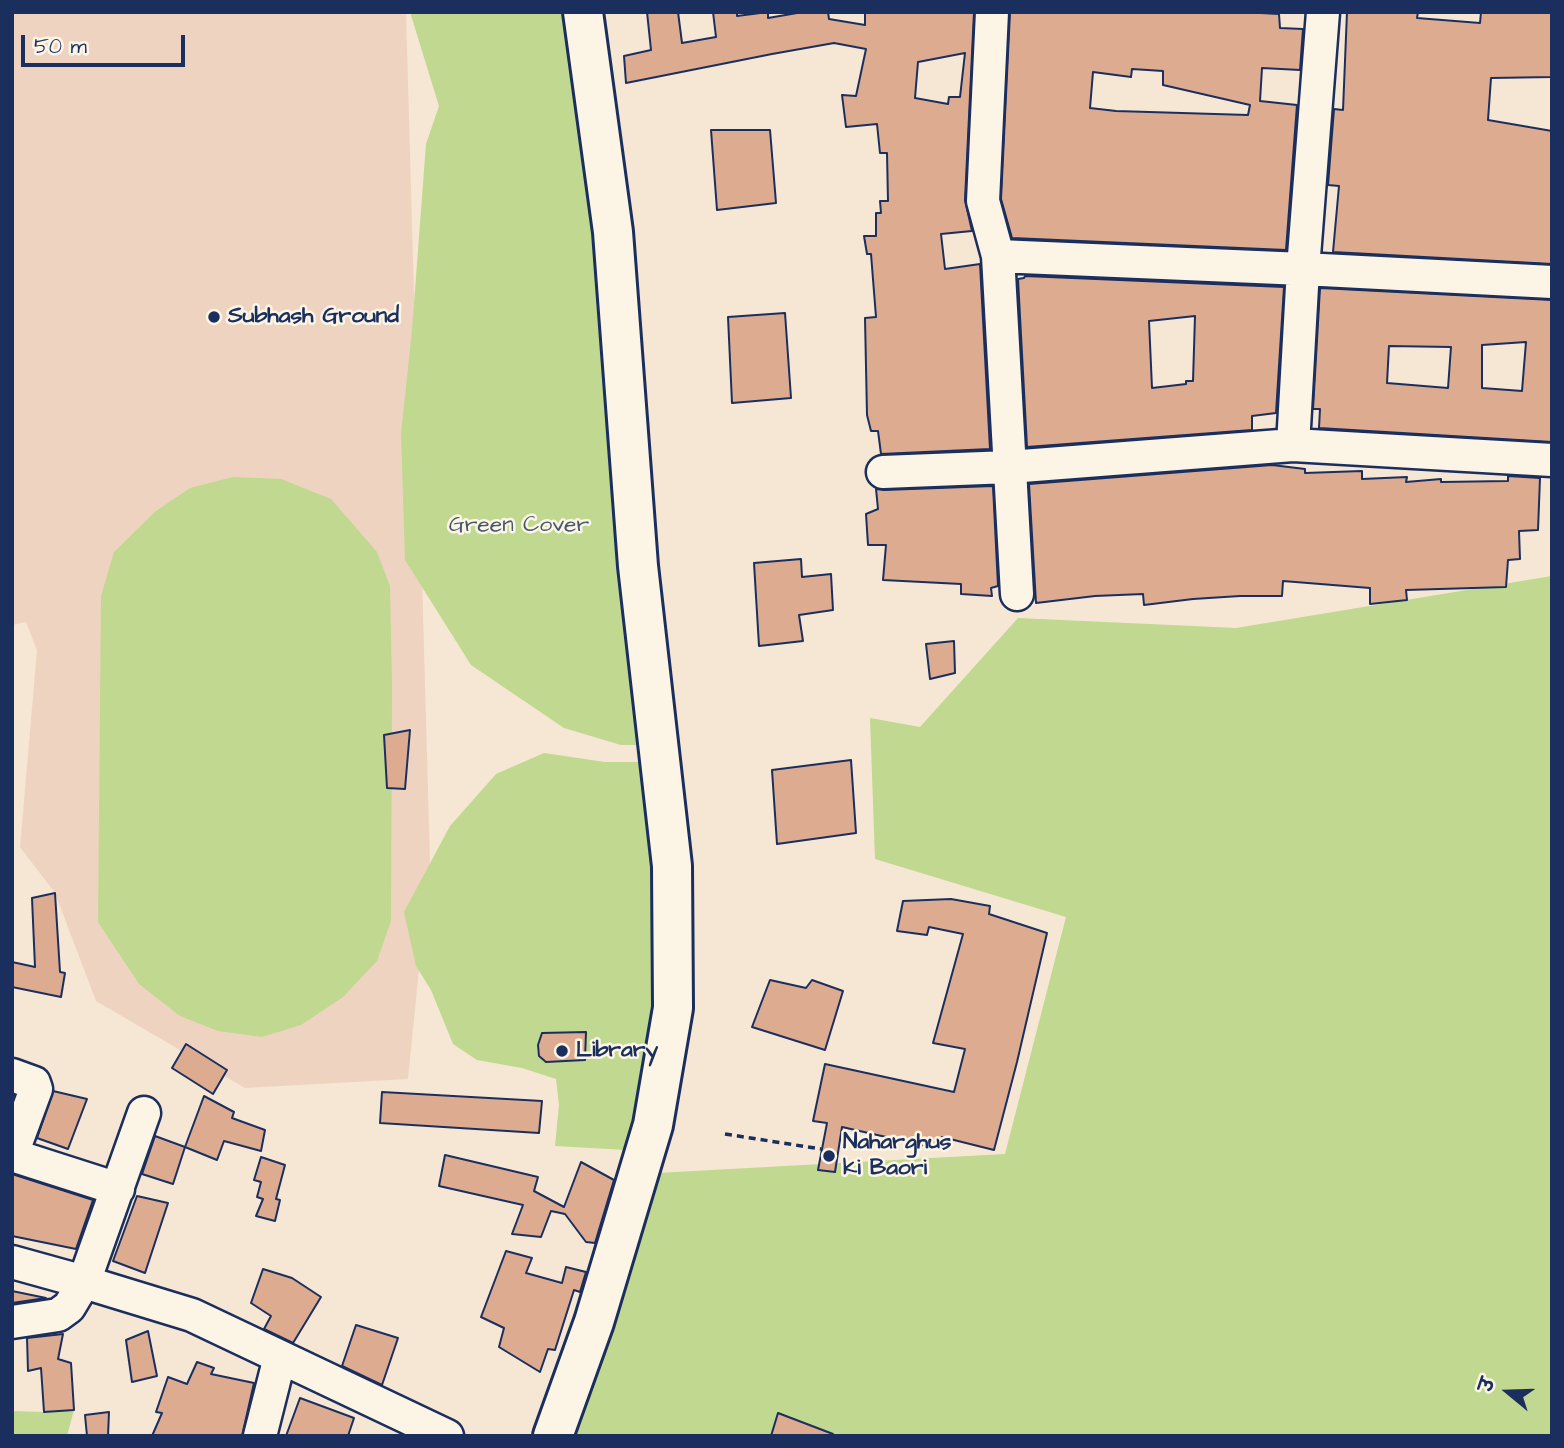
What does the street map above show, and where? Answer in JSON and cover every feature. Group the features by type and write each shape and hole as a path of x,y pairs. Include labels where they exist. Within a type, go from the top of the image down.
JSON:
{"main road":[{"path":"553,1436 594,1322 653,1125 673,1008 672,866 638,566 613,232 583,12"}],"street":[{"path":"992,12 984,201 998,256 1017,594"},
{"path":"1293,445 1303,268 1323,12"},
{"path":"998,256 1303,268 1552,282"},
{"path":"883,472 1009,467 1293,445 1552,460"},
{"path":"12,1076 34,1083 36,1089 12,1154 118,1189"},
{"path":"12,1322 58,1315 69,1307 84,1282 144,1113"},
{"path":"12,1262 192,1315 447,1436"},
{"path":"260,1436 280,1357"}],"path":[{"path":"725,1133 821,1149"}],"shaded area":[{"name":"Subhash Ground","path":"12,12 406,12 430,860 408,1079 245,1088 96,1001 55,893 20,847 37,650 26,622 12,625"}],"green space":[{"name":"Green Cover","path":"410,12 579,12 658,745 621,745 564,728 471,665 405,560 401,434 426,144 439,106"},
{"path":"233,477 281,479 331,499 377,552 390,586 391,921 377,961 343,997 301,1025 262,1037 218,1031 180,1016 139,984 98,922 101,596 114,552 156,511 190,488"},
{"path":"1552,576 1552,1436 556,1436 639,1174 1005,1154 1066,917 875,859 870,718 920,727 1018,618 1236,628"},
{"path":"544,753 605,762 660,762 672,866 645,1151 555,1146 559,1105 556,1079 522,1068 477,1060 453,1044 431,990 416,966 404,912 450,826 496,774"},
{"path":"74,1410 67,1436 12,1436 12,1411"}],"building":[{"path":"647,12 678,12 682,43 716,37 713,12 737,12 737,16 768,12 768,18 803,12 828,12 829,19 865,25 865,12 974,12 965,200 972,231 941,234 945,269 980,264 990,449 881,454 878,431 871,431 867,415 865,318 876,317 871,254 867,254 864,236 876,236 876,213 881,213 880,201 888,201 887,153 880,153 877,124 846,127 842,95 856,96 866,49 834,43 626,83 624,56 651,50","holes":["965,53 960,97 949,97 948,104 915,98 918,62"]},
{"path":"1010,12 1279,14 1280,28 1303,29 1300,70 1262,68 1260,101 1297,105 1286,250 1012,238 1001,199","holes":["1132,69 1163,71 1163,85 1250,105 1248,115 1090,108 1093,72 1131,77"]},
{"path":"1347,12 1418,12 1417,18 1480,23 1481,12 1552,12 1552,77 1491,78 1488,120 1552,131 1552,264 1333,252 1339,186 1328,185 1334,109 1343,110"},
{"path":"711,130 770,130 776,203 717,210"},
{"path":"1018,279 1284,287 1276,413 1252,416 1252,430 1027,447","holes":["1195,316 1193,381 1152,388 1149,321"]},
{"path":"1320,288 1552,300 1552,442 1319,428 1320,409 1313,409","holes":["1526,342 1522,391 1482,388 1482,345","1389,346 1451,347 1448,388 1387,383"]},
{"path":"785,313 791,398 732,403 728,317"},
{"path":"1272,465 1305,469 1305,473 1362,471 1362,479 1407,477 1406,482 1441,479 1441,482 1508,481 1508,476 1540,478 1538,530 1519,531 1520,559 1508,560 1506,587 1406,590 1407,600 1370,604 1370,588 1283,581 1282,596 1193,599 1144,605 1143,594 1036,603 1029,484"},
{"path":"993,486 998,586 991,588 992,596 961,594 961,584 883,580 886,545 868,545 866,514 878,509 876,489"},
{"path":"801,559 802,577 831,574 833,610 799,615 803,641 759,646 754,563"},
{"path":"954,641 955,673 930,679 926,644"},
{"path":"410,730 405,789 387,788 384,735"},
{"path":"851,760 856,833 777,844 772,770"},
{"path":"55,893 60,972 65,973 61,997 12,987 12,962 35,967 32,898"},
{"path":"951,899 990,906 989,914 1047,933 994,1150 942,1137 939,1149 842,1127 835,1172 818,1170 827,1123 813,1121 825,1064 954,1092 965,1049 933,1043 963,934 929,927 927,935 897,931 903,901"},
{"path":"770,980 806,988 812,980 843,991 825,1050 752,1027"},
{"name":"Library","path":"586,1032 585,1060 546,1062 539,1056 538,1045 542,1033"},
{"path":"186,1044 227,1070 213,1094 172,1068"},
{"path":"53,1091 87,1099 68,1149 37,1138"},
{"path":"382,1092 542,1101 539,1133 380,1123"},
{"path":"204,1096 234,1112 232,1118 265,1130 261,1151 224,1141 217,1160 185,1147"},
{"path":"155,1136 185,1147 173,1184 142,1174"},
{"path":"445,1155 538,1177 534,1191 564,1207 581,1162 614,1180 595,1243 586,1242 565,1214 551,1211 541,1237 512,1234 523,1205 439,1186"},
{"path":"261,1157 285,1165 276,1199 280,1200 275,1221 256,1216 263,1199 257,1197 261,1182 254,1180"},
{"path":"12,1174 93,1200 76,1249 12,1236"},
{"path":"137,1196 168,1203 145,1273 113,1261"},
{"path":"506,1251 532,1258 526,1273 562,1283 566,1267 586,1272 580,1292 574,1290 555,1350 548,1349 540,1372 499,1347 504,1328 481,1317"},
{"path":"263,1269 292,1278 321,1297 293,1343 264,1329 271,1316 251,1303"},
{"path":"12,1291 46,1298 12,1303"},
{"path":"356,1325 398,1338 382,1385 342,1366"},
{"path":"148,1331 157,1376 132,1382 126,1340"},
{"path":"63,1334 58,1359 71,1363 74,1410 44,1412 41,1368 28,1371 27,1338"},
{"path":"197,1362 214,1368 211,1374 254,1383 242,1436 152,1436 162,1413 156,1412 168,1377 187,1384"},
{"path":"300,1398 354,1418 348,1436 286,1436"},
{"path":"109,1412 108,1436 87,1436 85,1415"},
{"path":"778,1413 833,1434 771,1436"}],"place":[{"name":"Subhash Ground","path":"214,317"},
{"name":"Library","path":"562,1051"},
{"name":"Naharghus ki Baori","path":"829,1156"}]}
